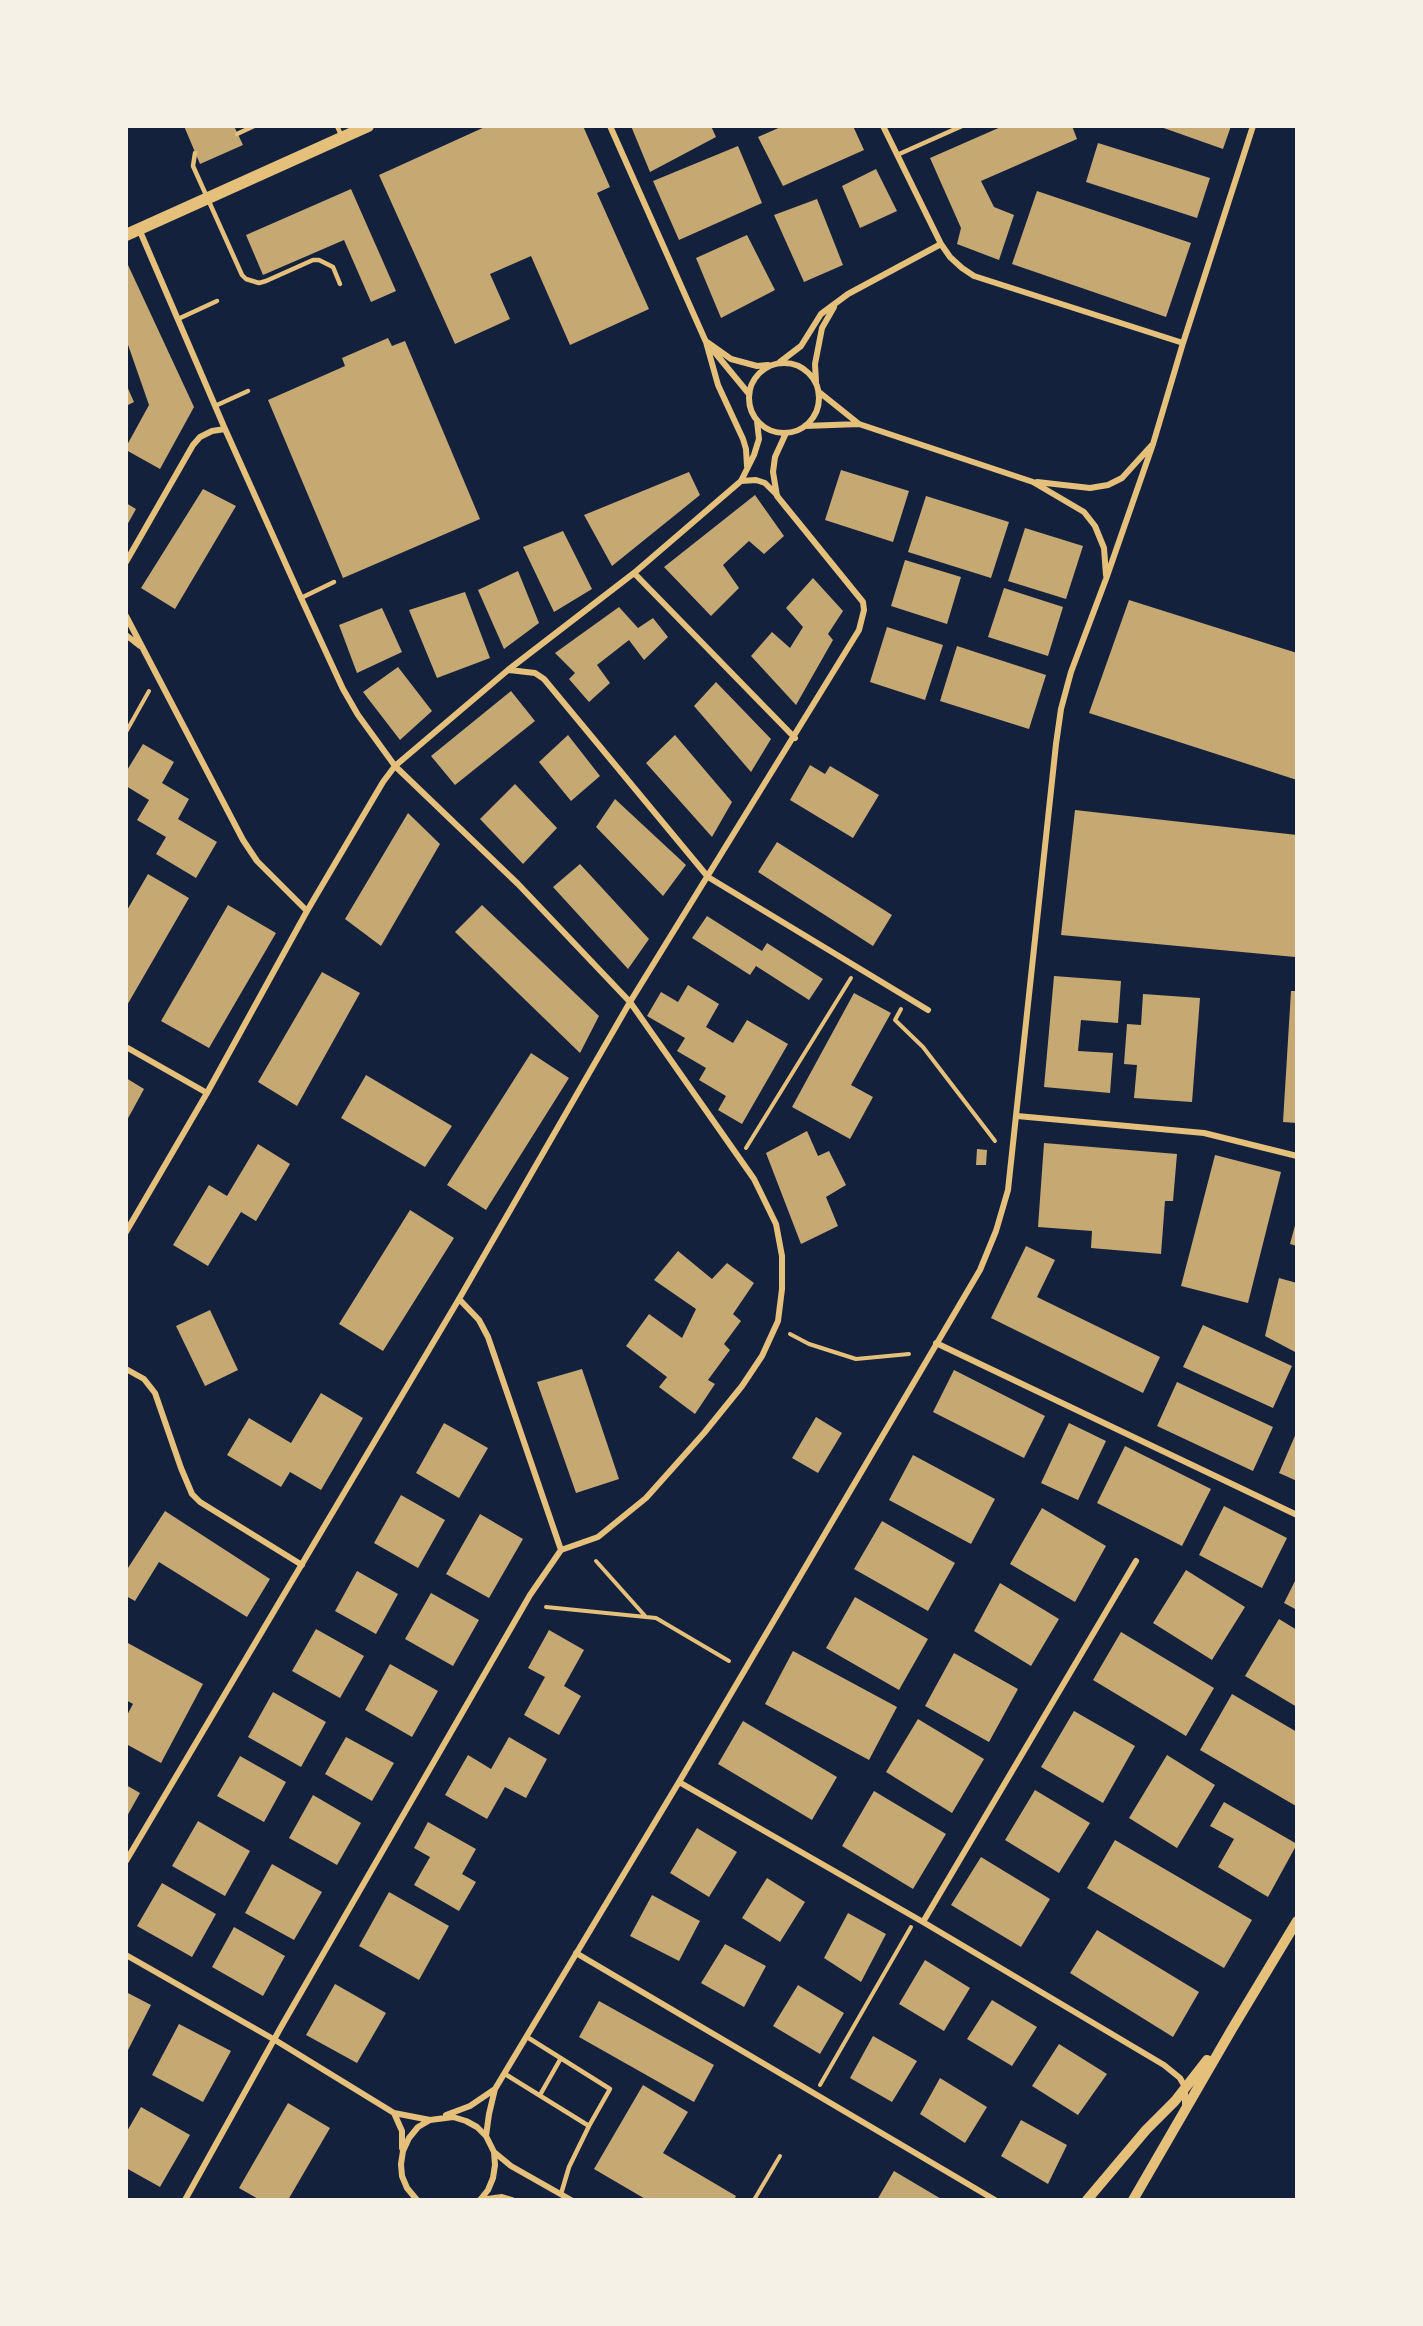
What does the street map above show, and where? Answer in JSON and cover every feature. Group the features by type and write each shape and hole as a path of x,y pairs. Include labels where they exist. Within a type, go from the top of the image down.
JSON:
{"main road":[{"path":"126,235 340,132 368,126"}],"street":[{"path":"610,126 706,342 718,385 743,439 747,469"},
{"path":"883,126 941,244 950,257 974,276 1183,343"},
{"path":"486,2136 495,2089 679,1782 980,1269 996,1231 1008,1190 1061,709 1071,672 1153,444 1253,126"},
{"path":"139,229 301,598 343,689 358,715 395,766 518,884 630,1002 754,1179 776,1224 782,1256 782,1288 778,1321 762,1356 742,1386 704,1433 646,1498 598,1537 561,1550 530,1595 185,2200"},
{"path":"780,363 801,346 821,315 848,294 941,244"},
{"path":"816,383 815,364 822,328 836,304"},
{"path":"706,342 731,359 757,366 790,363 801,367 816,383 819,392 817,411 805,426 796,431 786,433 770,430 757,421 752,413 749,394 706,342"},
{"path":"749,394 756,377 770,365"},
{"path":"819,392 859,424 1033,482 1084,512 1095,526 1104,548 1106,579"},
{"path":"126,1232 207,1093 307,911 383,782 395,766 508,670 634,573 741,481 759,439 757,421"},
{"path":"805,426 859,424"},
{"path":"126,562 193,445 200,437 212,431 225,429"},
{"path":"777,496 773,472 775,457 786,433"},
{"path":"1033,482 1090,488 1108,485 1122,478 1153,444"},
{"path":"126,1862 459,1299 630,1002 860,630 864,610 862,602 852,588 765,483 756,480 741,481"},
{"path":"634,573 795,738"},
{"path":"126,616 243,840 257,861 307,911"},
{"path":"126,635 143,648"},
{"path":"508,670 535,673 544,679 708,877 928,1010"},
{"path":"126,1047 207,1093"},
{"path":"1017,1116 1204,1134 1297,1156"},
{"path":"459,1299 479,1320 488,1337 561,1550"},
{"path":"936,1343 1297,1515"},
{"path":"126,1369 144,1379 155,1393 192,1494 200,1502 302,1565"},
{"path":"920,1920 1136,1561"},
{"path":"679,1782 920,1920 1164,2066 1180,2078 1185,2087 1184,2111"},
{"path":"1133,2200 1297,1921"},
{"path":"576,1953 995,2200"},
{"path":"126,1956 275,2040 394,2113 430,2120"},
{"path":"1087,2200 1232,2029"},
{"path":"440,2118 470,2106 495,2089"},
{"path":"394,2113 402,2131 402,2176 407,2188 417,2200"},
{"path":"403,2151 409,2138 418,2127 430,2120 453,2117 477,2127 486,2136 494,2152 495,2165 488,2190 480,2200"},
{"path":"494,2152 511,2166 571,2200"},
{"path":"407,2188 407,2200"},
{"path":"480,2200 502,2197 512,2200"}],"lane":[{"path":"237,134 254,126"},
{"path":"897,155 963,126"},
{"path":"195,153 193,166 242,275 246,279 259,283 313,260 319,260 333,267 340,284"},
{"path":"178,319 218,301"},
{"path":"215,406 248,391"},
{"path":"301,598 334,582"},
{"path":"527,2037 610,2089 569,2167 561,2194"},
{"path":"540,2095 561,2058"},
{"path":"505,2074 589,2126"}],"path":[{"path":"126,732 158,676"},
{"path":"739,1158 857,967"},
{"path":"908,998 895,1020 923,1047 995,1142"},
{"path":"790,1334 809,1344 856,1359 909,1354"},
{"path":"596,1561 646,1617"},
{"path":"546,1607 656,1618 729,1661"},
{"path":"815,2093 920,1920"},
{"path":"754,2200 780,2156"}],"building":[{"path":"184,126 234,126 243,145 200,164"},
{"path":"487,126 583,126 610,187 597,193 649,309 570,345 531,256 490,274 510,319 455,344 379,175"},
{"path":"631,126 711,126 716,137 650,172"},
{"path":"783,126 853,126 864,150 783,186 758,137"},
{"path":"1003,126 1072,126 1077,139 981,181 994,207 1014,215 999,260 957,244 961,228 930,158"},
{"path":"1158,126 1231,126 1223,149"},
{"path":"1098,143 1210,178 1197,218 1086,182"},
{"path":"738,146 762,203 679,240 653,181"},
{"path":"876,169 897,211 860,228 842,186"},
{"path":"351,189 396,291 371,302 344,240 263,275 246,235"},
{"path":"1037,191 1191,243 1166,317 1012,264"},
{"path":"817,199 843,265 804,282 774,215"},
{"path":"747,235 775,290 721,318 696,258"},
{"path":"128,265 194,407 160,469 126,450 149,405 126,339 126,266"},
{"path":"388,338 392,346 405,341 480,519 343,578 268,400 345,366 342,358"},
{"path":"126,384 134,402 126,406"},
{"path":"841,470 909,491 893,542 825,520"},
{"path":"689,472 700,495 612,566 584,515"},
{"path":"203,489 236,506 175,609 141,588"},
{"path":"755,495 784,536 764,554 749,541 723,565 739,588 711,616 664,567"},
{"path":"926,496 1009,522 991,578 908,552"},
{"path":"126,503 136,509 126,527"},
{"path":"1025,528 1083,546 1066,599 1008,581"},
{"path":"563,531 592,589 554,612 523,547"},
{"path":"905,560 961,577 947,624 891,606"},
{"path":"518,571 539,623 504,649 478,590"},
{"path":"813,578 843,611 828,634 833,640 796,705 751,656 772,632 790,648 803,627 786,608"},
{"path":"1004,588 1063,607 1048,656 988,637"},
{"path":"465,592 490,658 437,678 409,610"},
{"path":"1129,600 1297,653 1297,780 1089,713"},
{"path":"619,607 638,628 653,618 668,637 644,660 629,640 597,665 610,683 589,702 569,679 575,673 555,653"},
{"path":"382,608 402,652 357,673 339,625"},
{"path":"887,627 943,645 925,700 870,682"},
{"path":"957,646 1046,675 1029,729 940,701"},
{"path":"398,667 432,711 400,740 363,692"},
{"path":"716,682 771,739 751,772 694,706"},
{"path":"511,691 535,721 455,785 431,756"},
{"path":"568,735 600,776 571,801 539,762"},
{"path":"675,735 732,802 712,837 646,763"},
{"path":"143,744 174,762 162,783 189,799 178,819 217,842 196,878 156,854 166,837 137,820 149,800 126,786 126,772"},
{"path":"810,765 825,774 830,766 879,795 853,838 790,800"},
{"path":"515,784 557,828 523,864 480,819"},
{"path":"615,799 686,865 663,896 596,827"},
{"path":"1075,810 1297,835 1295,957 1061,935"},
{"path":"408,813 440,844 381,946 345,919"},
{"path":"777,842 892,915 873,946 758,872"},
{"path":"580,864 649,939 628,969 553,887"},
{"path":"148,874 189,898 126,1007 126,912"},
{"path":"228,905 276,933 209,1048 161,1021"},
{"path":"482,905 599,1016 580,1053 455,932"},
{"path":"707,916 762,951 767,943 823,979 809,1000 756,966 750,975 692,938"},
{"path":"322,972 360,993 297,1106 258,1082"},
{"path":"1054,976 1121,981 1118,1023 1081,1020 1078,1051 1113,1053 1110,1093 1044,1087"},
{"path":"688,985 719,1004 706,1027 733,1043 747,1020 788,1044 742,1124 718,1110 726,1096 699,1080 706,1068 677,1051 685,1038 647,1016 661,992 678,1002"},
{"path":"1291,991 1297,991 1297,1123 1283,1122"},
{"path":"854,993 891,1013 851,1085 873,1097 850,1139 792,1107"},
{"path":"1143,994 1200,998 1192,1102 1134,1098 1137,1065 1124,1064 1127,1024 1141,1025"},
{"path":"531,1053 569,1078 486,1210 447,1185"},
{"path":"366,1075 452,1126 425,1167 341,1118"},
{"path":"126,1078 144,1089 126,1122"},
{"path":"807,1131 818,1156 829,1151 846,1185 826,1197 838,1226 801,1244 766,1153"},
{"path":"1044,1143 1177,1154 1173,1201 1165,1201 1161,1254 1091,1248 1092,1231 1038,1227"},
{"path":"258,1144 290,1164 256,1221 241,1212 208,1266 173,1245 209,1185 227,1196"},
{"path":"977,1149 987,1150 986,1165 976,1165"},
{"path":"1215,1155 1281,1172 1248,1303 1181,1286"},
{"path":"410,1210 454,1238 383,1351 339,1324"},
{"path":"1297,1218 1297,1246 1290,1244"},
{"path":"1026,1246 1055,1260 1037,1297 1160,1357 1143,1393 991,1318"},
{"path":"678,1251 712,1279 727,1263 754,1283 733,1314 741,1321 724,1344 730,1350 708,1380 715,1384 695,1414 659,1387 667,1377 626,1346 649,1314 682,1338 696,1309 654,1280"},
{"path":"1279,1278 1297,1283 1297,1353 1265,1336"},
{"path":"210,1310 238,1370 205,1386 176,1326"},
{"path":"1203,1325 1292,1366 1273,1408 1183,1367"},
{"path":"582,1369 619,1479 576,1493 537,1382"},
{"path":"954,1370 1045,1416 1024,1458 933,1412"},
{"path":"1177,1382 1273,1427 1253,1471 1157,1426"},
{"path":"321,1393 363,1418 321,1490 290,1472 281,1487 227,1455 249,1418 291,1443"},
{"path":"816,1417 842,1433 818,1473 792,1458"},
{"path":"444,1423 488,1448 459,1498 416,1473"},
{"path":"1069,1423 1106,1441 1078,1500 1041,1483"},
{"path":"1297,1431 1297,1481 1279,1473"},
{"path":"1125,1446 1211,1489 1182,1546 1097,1503"},
{"path":"913,1455 995,1499 971,1544 889,1500"},
{"path":"401,1495 445,1520 418,1568 374,1543"},
{"path":"1224,1506 1287,1538 1262,1588 1199,1555"},
{"path":"1042,1508 1106,1546 1075,1602 1010,1564"},
{"path":"165,1511 270,1579 247,1617 159,1562 135,1601 126,1596 126,1571"},
{"path":"480,1514 523,1539 489,1598 446,1574"},
{"path":"882,1521 955,1563 928,1611 854,1569"},
{"path":"1186,1570 1245,1607 1212,1660 1153,1623"},
{"path":"357,1571 398,1594 376,1634 335,1611"},
{"path":"1297,1577 1297,1610 1284,1603"},
{"path":"1000,1583 1059,1619 1031,1666 974,1631"},
{"path":"431,1593 479,1620 453,1666 405,1639"},
{"path":"855,1597 928,1639 899,1690 826,1648"},
{"path":"1279,1619 1297,1630 1297,1707 1245,1676"},
{"path":"316,1629 364,1656 340,1698 292,1671"},
{"path":"549,1630 584,1650 564,1686 581,1696 559,1735 524,1715 545,1677 528,1668"},
{"path":"1121,1632 1214,1688 1186,1736 1093,1680"},
{"path":"126,1642 203,1684 161,1763 126,1744 126,1717 133,1704 126,1700"},
{"path":"793,1651 897,1707 869,1760 765,1704"},
{"path":"954,1653 1018,1689 989,1742 925,1706"},
{"path":"390,1664 438,1691 412,1737 365,1710"},
{"path":"273,1692 326,1722 301,1767 248,1737"},
{"path":"1232,1694 1297,1732 1296,1806 1200,1750"},
{"path":"1074,1711 1135,1746 1103,1803 1041,1767"},
{"path":"918,1719 984,1759 952,1813 886,1772"},
{"path":"743,1721 837,1777 812,1820 718,1764"},
{"path":"346,1737 394,1763 372,1801 325,1774"},
{"path":"509,1737 547,1759 526,1798 505,1787 487,1819 445,1795 468,1755 491,1769"},
{"path":"1167,1755 1215,1785 1177,1848 1129,1818"},
{"path":"240,1756 286,1782 264,1822 217,1796"},
{"path":"126,1785 140,1793 126,1818"},
{"path":"1035,1790 1090,1823 1059,1873 1005,1840"},
{"path":"874,1791 946,1834 913,1889 842,1846"},
{"path":"313,1795 361,1823 337,1865 289,1838"},
{"path":"1224,1802 1297,1844 1268,1897 1218,1867 1234,1839 1210,1826"},
{"path":"198,1821 250,1851 225,1896 172,1866"},
{"path":"428,1822 476,1849 462,1874 476,1882 459,1911 414,1885 430,1857 414,1848"},
{"path":"697,1828 737,1852 709,1897 670,1873"},
{"path":"1115,1840 1252,1920 1224,1968 1087,1888"},
{"path":"981,1857 1050,1899 1021,1947 951,1905"},
{"path":"272,1864 322,1892 294,1940 245,1913"},
{"path":"767,1878 805,1902 780,1942 742,1918"},
{"path":"162,1883 216,1914 192,1957 137,1926"},
{"path":"389,1892 449,1926 419,1980 359,1946"},
{"path":"652,1895 700,1921 679,1961 630,1936"},
{"path":"848,1913 886,1934 861,1982 824,1958"},
{"path":"234,1927 285,1956 263,1996 212,1967"},
{"path":"1097,1930 1199,1992 1173,2037 1070,1973"},
{"path":"725,1944 766,1966 744,2007 701,1983"},
{"path":"925,1960 970,1988 944,2031 899,2004"},
{"path":"335,1984 386,2013 357,2063 306,2035"},
{"path":"798,1985 844,2013 820,2054 773,2026"},
{"path":"126,1992 151,2005 126,2054"},
{"path":"992,2000 1037,2027 1012,2066 967,2039"},
{"path":"599,2001 714,2065 694,2102 579,2037"},
{"path":"179,2024 231,2051 203,2102 152,2075"},
{"path":"873,2036 917,2061 892,2102 850,2078"},
{"path":"1059,2044 1107,2074 1078,2115 1032,2086"},
{"path":"940,2078 987,2107 965,2143 920,2114"},
{"path":"643,2085 688,2112 663,2153 736,2196 734,2200 647,2200 594,2169"},
{"path":"288,2103 330,2128 288,2200 260,2200 239,2188"},
{"path":"141,2107 190,2135 160,2187 126,2168 126,2133"},
{"path":"1021,2120 1067,2145 1048,2184 1001,2156"},
{"path":"894,2171 943,2200 877,2200"}]}
